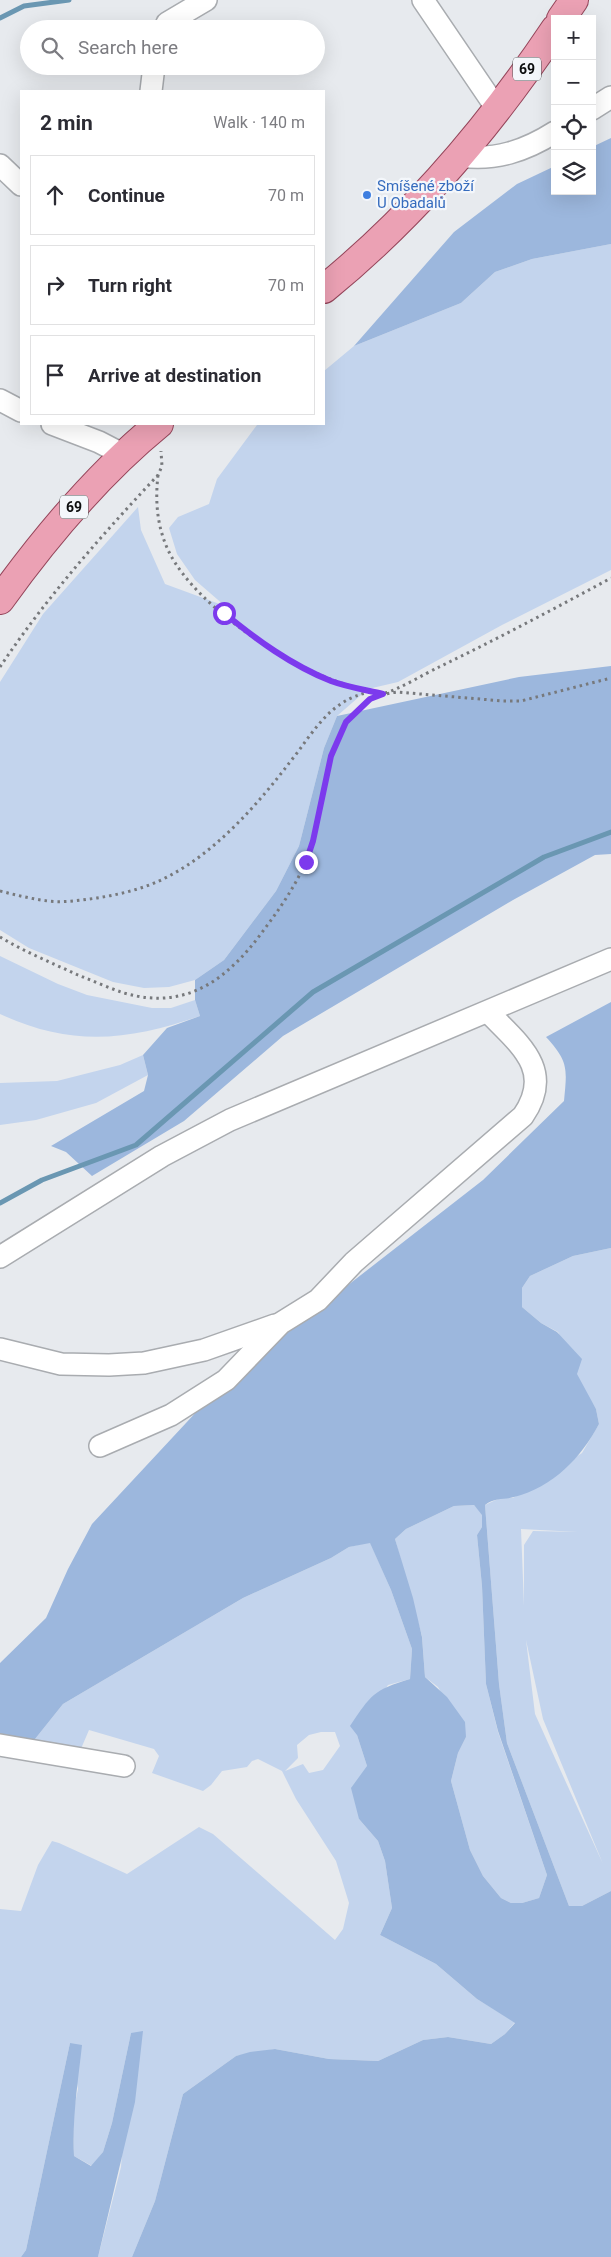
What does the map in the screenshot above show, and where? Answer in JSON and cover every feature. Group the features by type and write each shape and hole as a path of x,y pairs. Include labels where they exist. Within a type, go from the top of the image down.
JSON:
{"main road":[{"name":"69","path":"325,288 375,246 436,184 497,110 551,34"},
{"name":"69","path":"0,600 56,528 151,426"}],"street":[{"path":"171,20 206,0"},
{"path":"423,0 497,110"},
{"path":"151,90 153,75"},
{"path":"596,106 611,97"},
{"path":"460,156 488,158 521,151 551,134"},
{"path":"0,165 20,184"},
{"path":"0,400 20,410"},
{"path":"55,425 99,442 124,455"},
{"path":"0,1257 162,1156 230,1120 611,959"},
{"path":"100,1446 171,1415 212,1391 226,1380 282,1323 318,1300 354,1262 523,1116 532,1102 536,1081 531,1062 517,1041 488,1012"},
{"path":"0,1349 61,1364 109,1365 144,1363 204,1350 282,1323"},
{"path":"0,1745 124,1766"}],"path":[{"path":"0,667 17,641 74,568 158,475 162,466 162,456 151,426"},
{"path":"158,475 156,513 170,554 182,573 198,591 264,645 302,668 332,682 383,694 397,692 521,701 611,678"},
{"path":"0,937 44,960 124,993 149,998 171,997 194,993 211,984 221,977 257,939 288,896 306,862 313,841 331,756 346,722 370,699 465,654 611,578"},
{"path":"0,891 49,901 72,902 146,887 170,876 194,860 255,806 328,713 353,695 373,691"}],"shaded area":[{"path":"611,138 611,244 532,259 495,272 461,303 354,346 454,232 517,184 551,168 551,195 596,195 596,145"},
{"path":"611,244 611,570 502,625 398,682 368,689 337,716 324,748 299,846 276,891 224,960 195,980 169,987 144,988 113,982 29,948 0,930 0,682 43,614 138,507 141,530 165,584 225,606 195,580 177,554 169,528 178,517 209,504 217,479 257,425 325,425 325,370 354,346 461,303 495,272 532,259"},
{"path":"611,666 611,854 595,855 513,900 283,1036 184,1121 92,1176 66,1152 51,1146 144,1091 148,1075 143,1055 167,1028 200,1016 195,1000 195,980 224,960 276,891 299,846 324,748 337,716 519,677"},
{"path":"0,956 58,984 87,995 152,1008 171,1008 195,1000 200,1016 148,1031 100,1037 75,1036 26,1025 0,1014"},
{"path":"611,1002 611,1248 573,1256 530,1276 522,1288 522,1307 541,1323 557,1332 582,1359 577,1374 596,1409 599,1424 584,1448 564,1470 553,1478 528,1492 489,1502 485,1505 499,1684 507,1743 569,1906 582,1906 611,1891 611,2257 132,2257 155,2201 183,2094 236,2056 275,2049 329,2059 378,2061 423,2040 448,2037 491,2044 505,2034 515,2023 477,1999 436,1964 380,1935 392,1908 385,1861 378,1841 359,1819 351,1788 367,1766 357,1735 350,1726 368,1700 374,1695 388,1687 410,1679 412,1649 391,1590 370,1543 349,1547 331,1558 243,1598 63,1704 31,1744 0,1739 0,1663 46,1618 68,1569 92,1524 226,1380 483,1180 564,1101 565,1066 559,1053 546,1037","holes":["474,1505 482,1515 482,1527 477,1535 482,1586 486,1684 498,1731 547,1875 539,1898 522,1903 511,1903 501,1898 483,1876 470,1850 451,1781 458,1753 466,1737 465,1722 447,1697 425,1677 422,1637 413,1598 395,1539 406,1529 454,1506"]},
{"path":"143,1055 148,1075 96,1103 36,1120 0,1125 0,1083 57,1081 120,1065"},
{"path":"611,1248 611,1891 582,1906 569,1906 507,1743 499,1684 485,1505 500,1498 513,1498 582,1453 599,1424 596,1409 581,1385 558,1332 541,1323 522,1307 522,1288 530,1276 573,1256","holes":["521,1529 578,1532 533,1531 524,1545 524,1606","526,1640 543,1719 603,1864 535,1714"]},
{"path":"474,1505 482,1514 482,1527 477,1535 482,1586 486,1684 498,1732 547,1875 539,1898 522,1903 511,1903 501,1898 483,1876 470,1850 451,1781 458,1753 466,1737 438,1687 425,1677 422,1636 395,1539 406,1529 454,1506"},
{"path":"370,1542 391,1590 412,1649 410,1679 388,1685 357,1735 367,1766 359,1819 378,1841 385,1861 392,1908 380,1935 436,1964 477,1999 515,2022 505,2034 491,2044 448,2037 423,2040 378,2061 329,2059 275,2049 236,2056 183,2094 155,2201 132,2257 98,2257 121,2167 131,2033 112,2123 103,2152 92,2166 74,2156 73,2113 78,2089 70,2043 26,2250 21,2257 0,2257 0,1909 21,1911 38,1865 52,1841 127,1874 199,1827 213,1834 335,1940 343,1929 349,1903 336,1861 296,1799 282,1771 258,1759 252,1761 247,1767 222,1771 211,1785 203,1791 152,1773 159,1756 154,1749 89,1730 80,1751 31,1744 63,1704 243,1598 331,1558 349,1547","holes":["321,1732 335,1732 340,1746 323,1770 309,1773 303,1764 285,1771 298,1758 297,1745 309,1735"]},
{"path":"143,2031 135,2102 98,2257 21,2257 26,2250 70,2043 82,2045 75,2114 74,2156 91,2166 103,2152 112,2123 131,2033"}],"waterway":[{"path":"0,18 24,6 69,0"},
{"path":"0,1203 42,1180 136,1145 313,992 544,857 611,832"}],"place":[{"name":"Smíšené zboží U Obadalů","path":"367,195"}],"route":[{"path":"224,613 264,645 302,668 332,682 383,694 370,699 346,722 331,756 313,841 306,862"}]}
